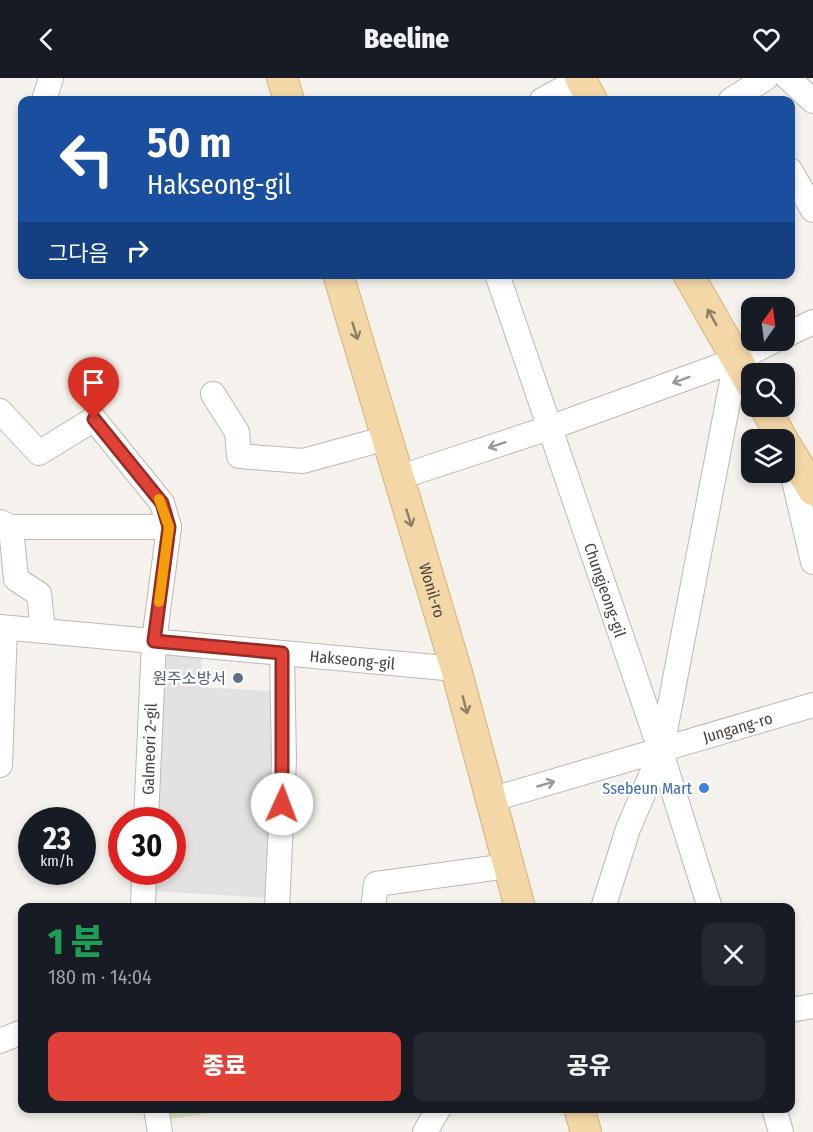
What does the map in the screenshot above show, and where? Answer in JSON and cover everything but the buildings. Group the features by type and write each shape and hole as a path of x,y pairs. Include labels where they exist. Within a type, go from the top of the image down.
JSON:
{"main road":[{"path":"282,78 288,96"},
{"name":"Wonil-ro","path":"339,279 397,478 456,669 519,903"},
{"path":"691,279 741,368"},
{"path":"795,460 813,490"},
{"path":"580,1113 586,1132"}],"street":[{"path":"45,96 51,78"},
{"path":"745,96 766,78"},
{"path":"788,78 813,101"},
{"path":"554,96 585,86"},
{"path":"795,179 813,210"},
{"name":"Chungjeong-gil","path":"499,279 552,427 709,903"},
{"path":"795,331 813,322"},
{"path":"397,478 552,427 736,360 754,351"},
{"path":"605,903 628,829 661,752 736,360"},
{"path":"213,394 237,432 239,456 303,461 387,438"},
{"path":"0,411 39,453 94,419 162,503 169,527 4,525 16,579 39,594 43,631"},
{"path":"794,483 813,562"},
{"name":"Galmeori 2-gil","path":"147,807 154,641 169,527"},
{"path":"0,765 3,628"},
{"name":"Hakseong-gil","path":"3,628 456,669"},
{"path":"277,903 284,760 282,653"},
{"name":"Jungang-ro","path":"490,800 661,752 813,705"},
{"path":"374,896 508,866"},
{"path":"142,903 143,885"},
{"path":"795,1009 813,1006"},
{"path":"157,1113 160,1132"},
{"path":"425,1132 436,1113"},
{"path":"775,1113 781,1132"}],"green space":[{"path":"169,1113 210,1113 170,1119"}],"shaded area":[{"path":"164,655 202,657 200,687 284,692 273,898 151,891 151,885 186,885 186,807 156,807"}],"slow traffic":[{"path":"159,499 169,527 159,602"}],"place":[{"name":"원주소방서","path":"238,678"},
{"name":"Ssebeun Mart","path":"704,788"}],"route":[{"path":"94,419 162,503 169,527 154,641 282,653 284,760 282,804"}]}
